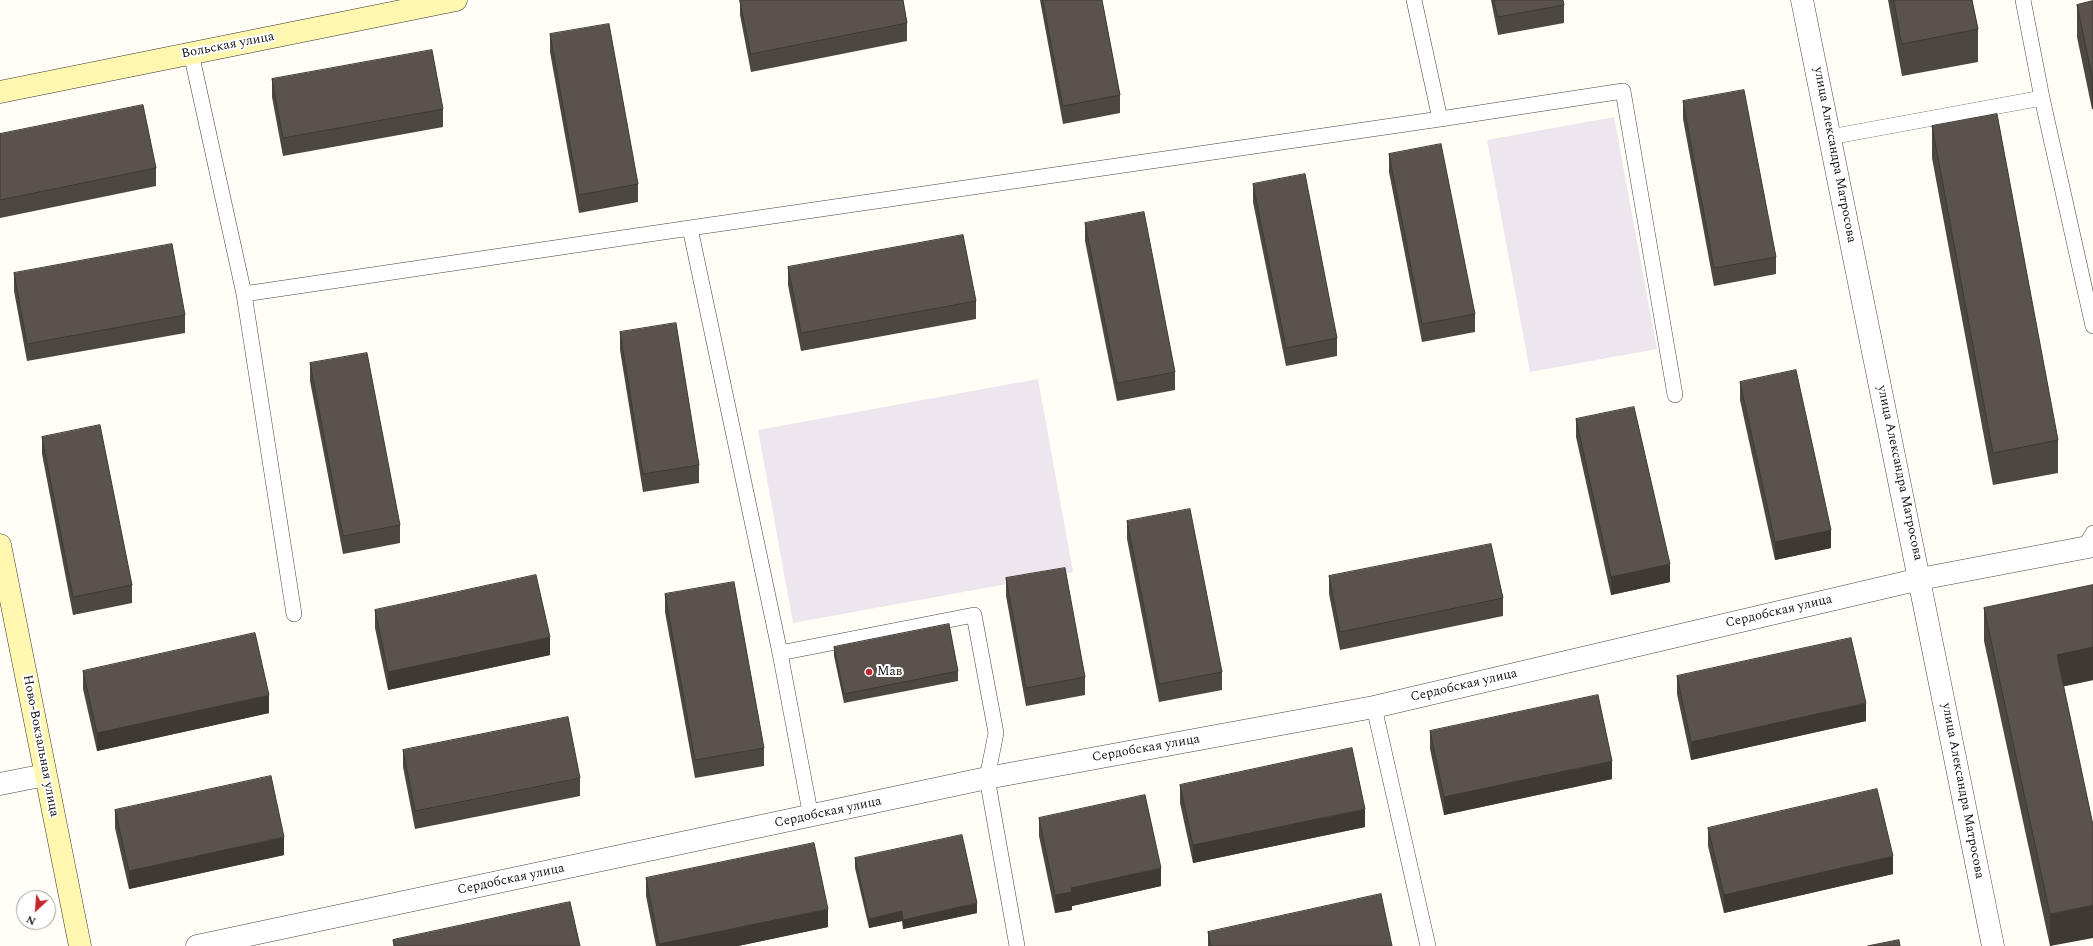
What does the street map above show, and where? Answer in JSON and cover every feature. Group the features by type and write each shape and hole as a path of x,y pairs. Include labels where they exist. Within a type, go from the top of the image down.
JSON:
{"main road":[{"name":"Вольская улица","path":"0,92 456,0"},
{"name":"Ново-Вокзальная улица","path":"0,545 80,946"}],"street":[{"name":"улица Александра Матросова","path":"1802,0 1993,946"},
{"name":"Сердобская улица","path":"197,946 811,817 987,778 1374,707 1920,579 2090,542"},
{"path":"0,784 45,775"}],"lane":[{"path":"1414,0 1440,119"},
{"path":"2023,0 2042,98 2093,326"},
{"path":"191,53 244,294 294,614"},
{"path":"244,294 1623,92 1675,395"},
{"path":"1830,137 2042,98"},
{"path":"690,228 780,653 811,817"},
{"path":"780,653 974,615 996,733 987,778 1017,946"},
{"path":"1374,707 1428,946"}],"shaded area":[{"path":"1614,117 1657,349 1530,372 1487,140"},
{"path":"1038,379 1073,572 793,623 758,430"}],"building":[{"path":"740,0 903,0 907,23 751,54"},
{"path":"1043,0 1102,0 1120,95 1063,106"},
{"path":"1494,0 1563,0 1564,5 1498,17"},
{"path":"1894,0 1972,0 1978,29 1902,44"},
{"path":"2093,1 2093,76 2092,76 2077,5"},
{"path":"609,24 638,184 579,195 550,34"},
{"path":"432,50 443,109 283,138 272,79"},
{"path":"1744,90 1776,257 1714,268 1683,101"},
{"path":"143,105 156,168 0,200 0,134"},
{"path":"1997,114 2058,440 1993,453 1932,126"},
{"path":"1441,144 1475,314 1422,324 1389,154"},
{"path":"1305,174 1337,338 1286,348 1253,184"},
{"path":"1144,212 1175,372 1117,383 1085,223"},
{"path":"963,235 976,301 801,333 788,267"},
{"path":"172,244 185,315 27,344 14,273"},
{"path":"676,323 699,465 643,474 620,332"},
{"path":"367,353 400,525 343,536 310,363"},
{"path":"1796,370 1831,530 1775,542 1740,382"},
{"path":"1634,407 1670,564 1611,577 1576,419"},
{"path":"100,425 132,585 73,597 42,437"},
{"path":"1190,509 1222,672 1159,684 1127,521"},
{"path":"1491,544 1503,598 1340,632 1329,576"},
{"path":"1065,568 1085,677 1026,688 1006,578"},
{"path":"536,575 550,637 388,672 375,610"},
{"path":"734,582 764,748 695,760 665,594"},
{"path":"2093,585 2093,647 2057,655 2093,825 2093,905 2050,914 1984,608"},
{"path":"949,624 958,671 844,694 834,647"},
{"path":"255,633 269,695 97,733 83,671"},
{"path":"1851,638 1866,703 1691,742 1677,676"},
{"path":"1598,695 1612,761 1444,797 1430,731"},
{"path":"568,717 580,778 415,811 403,750"},
{"path":"1352,748 1365,809 1193,845 1180,785"},
{"path":"271,776 284,837 129,871 115,810"},
{"path":"1877,789 1893,856 1724,895 1708,828"},
{"path":"1145,795 1161,868 1071,888 1072,892 1055,895 1039,818"},
{"path":"962,835 977,903 903,920 902,911 869,919 855,858"},
{"path":"814,843 828,909 659,944 646,878"},
{"path":"1381,894 1392,946 1211,946 1208,932"},
{"path":"570,902 580,946 394,946 393,940"},
{"path":"1899,940 1900,946 1868,946"}],"place":[{"name":"Мав","path":"869,672"}]}
